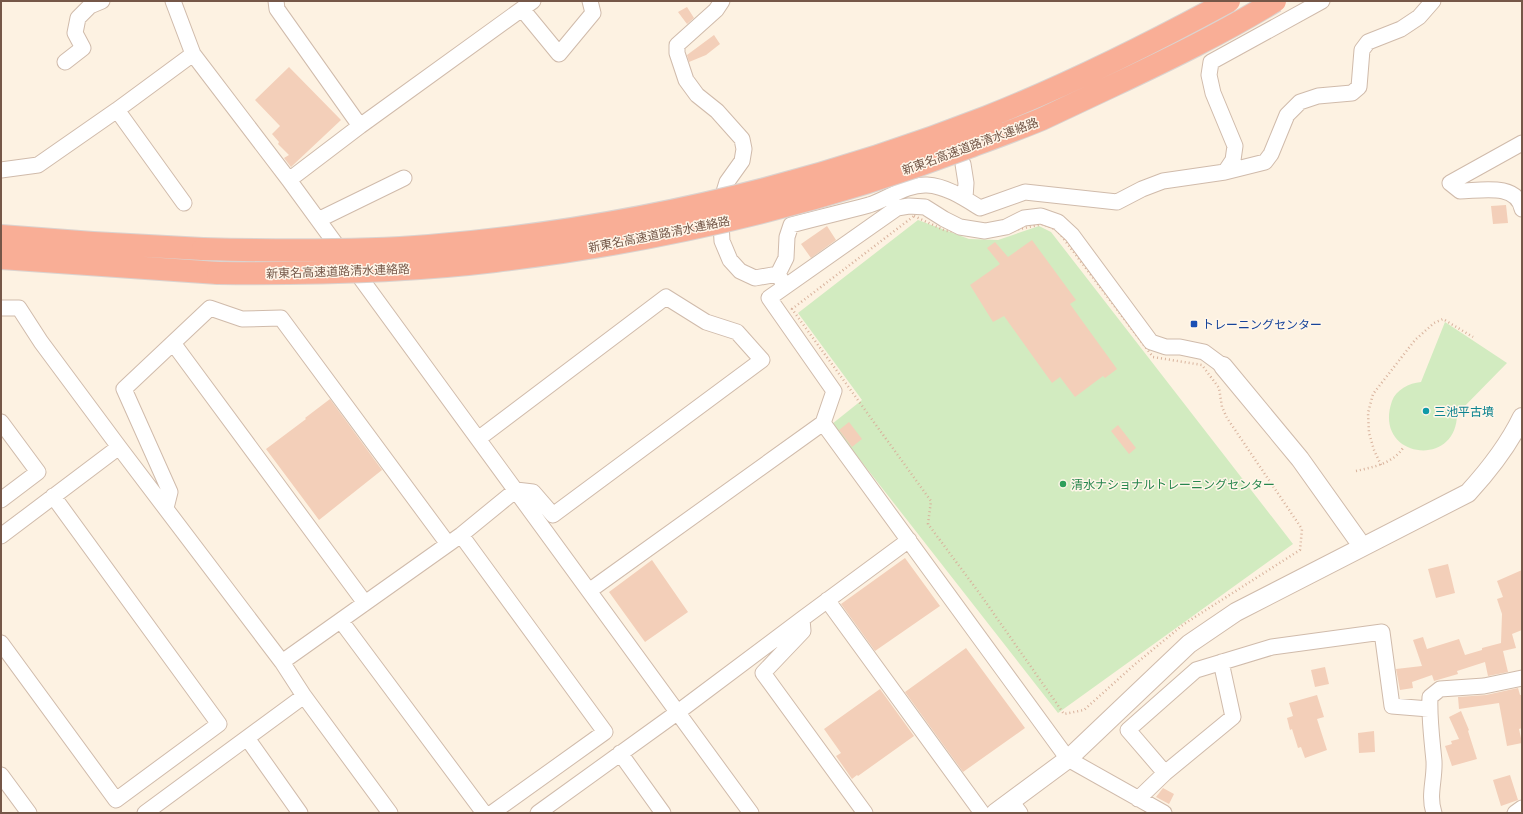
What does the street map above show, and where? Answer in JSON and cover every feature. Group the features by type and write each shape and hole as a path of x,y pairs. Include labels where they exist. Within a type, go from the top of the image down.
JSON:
{"highway":[{"name":"新東名高速道路清水連絡路","path":"1,236 203,249 270,251 428,246 592,226 705,204 822,174 891,152 986,117 1064,85 1155,41 1229,1"},
{"name":"新東名高速道路清水連絡路","path":"1,258 218,273 319,273 493,262 596,248 710,225 828,195 928,163 1040,120 1165,60 1251,16 1274,1"}],"street":[{"path":"65,62 83,48 76,33 78,18 90,6 102,1"},
{"path":"173,1 193,54 289,180 751,813"},
{"path":"276,1 277,9 360,126"},
{"path":"289,180 360,126 528,5 559,54 593,13 590,1"},
{"path":"722,1 716,10 677,45 677,53 686,80 697,95 717,111 742,139 744,149 742,161 727,182 720,205 722,241 730,260 740,271 756,278 782,280"},
{"path":"1225,172 1233,160 1235,146 1213,93 1209,75 1211,62 1322,1"},
{"path":"782,280 786,258 787,237 791,225 870,204 909,188 927,185 948,190 965,198 980,208 1025,192 1117,202 1142,189 1163,181 1225,172 1265,162 1271,154 1287,115 1300,102 1318,96 1352,93 1359,87 1362,50 1368,42 1401,29 1419,17 1433,1"},
{"path":"1,170 38,165 117,110 193,54"},
{"path":"117,110 184,203"},
{"path":"1522,143 1450,183 1460,191 1498,189 1513,195 1521,204 1522,209"},
{"path":"963,164 966,183 965,198"},
{"path":"318,220 404,178"},
{"path":"589,591 823,423 834,391 769,298 782,280 897,208 909,206 925,207 960,227 986,231 1006,227 1024,218 1041,216 1058,222 1072,235 1151,342 1166,347 1180,347 1204,352 1223,366 1300,459 1362,546"},
{"path":"282,662 461,535 516,490 533,492 553,515 762,360 737,332 706,322 666,297 478,439"},
{"path":"1,308 19,308 119,447 282,662 304,696 390,813"},
{"path":"166,508 170,492 124,389 210,308 242,319 281,318 448,544"},
{"path":"173,343 365,603"},
{"path":"995,813 1016,807 1189,644 1236,612 1362,546 1468,493 1489,470 1513,435 1522,417"},
{"path":"1,422 38,472 1,500"},
{"path":"823,423 1068,758 1164,813"},
{"path":"1,536 119,447"},
{"path":"1,643 116,800 218,724 53,496"},
{"path":"461,535 605,732 492,813"},
{"path":"538,813 678,712 827,600 910,540"},
{"path":"827,600 982,813"},
{"path":"802,619 803,631 763,673 864,813"},
{"path":"341,620 484,813"},
{"path":"1165,773 1128,730 1196,670 1272,647 1382,632 1392,706 1429,709"},
{"path":"1138,799 1165,773 1232,717 1221,662"},
{"path":"1434,813 1431,803 1434,763 1429,709 1430,697 1440,689 1484,686 1522,678"},
{"path":"145,813 304,696"},
{"path":"247,738 300,813"},
{"path":"620,754 663,813"},
{"path":"1,775 29,813"},
{"path":"1515,813 1522,808"}],"path":[{"path":"914,216 946,231 996,234 1043,224 1057,230 1153,357 1202,365 1219,388 1222,406 1227,418 1302,529 1300,550 1184,624 1134,665 1084,710 1064,714 980,594 928,524 931,501 792,309 914,216"},
{"path":"1381,465 1374,450 1369,433 1368,413 1373,394 1415,340 1434,323 1444,319 1473,337"},
{"path":"1356,471 1381,465 1398,455 1403,448"}],"green space":[{"name":"清水ナショナルトレーニングセンター","path":"918,220 969,239 998,240 1039,226 1051,232 1293,544 1058,713 832,424 862,400 798,313"},
{"path":"1445,322 1507,363 1457,414 1453,432 1444,444 1431,450 1417,450 1404,445 1394,435 1389,420 1392,401 1400,390 1412,384 1421,382"}],"building":[{"path":"687,7 694,18 687,24 678,12"},
{"path":"714,35 720,44 706,55 689,62 687,55"},
{"path":"289,67 341,120 291,167 284,158 289,155 278,144 279,142 272,134 280,126 255,100"},
{"path":"1506,205 1508,223 1493,224 1491,206"},
{"path":"827,226 836,240 811,258 801,244"},
{"path":"1032,240 1076,300 1070,304 1117,369 1105,378 1103,376 1075,397 1060,377 1052,383 1004,316 993,322 970,285 1000,264 987,248 995,242 1008,257"},
{"path":"330,399 382,470 319,520 266,449"},
{"path":"849,422 862,439 852,447 839,430"},
{"path":"1118,425 1136,448 1129,454 1111,431"},
{"path":"905,558 940,606 875,651 841,604"},
{"path":"652,560 688,612 645,642 609,592"},
{"path":"1448,564 1455,593 1436,598 1428,569"},
{"path":"1522,570 1522,630 1512,634 1516,648 1503,651 1508,672 1488,676 1485,662 1457,671 1458,674 1434,681 1432,675 1412,682 1413,688 1400,690 1396,669 1422,666 1413,640 1423,637 1427,649 1459,639 1465,655 1482,650 1482,648 1501,643 1502,614 1497,599 1503,597 1497,581"},
{"path":"966,648 1025,728 963,772 905,692"},
{"path":"1325,667 1329,684 1315,687 1311,670"},
{"path":"1518,688 1520,695 1522,695 1522,728 1519,729 1522,743 1507,746 1499,703 1459,709 1458,697 1486,695"},
{"path":"880,689 914,736 852,779 836,756 841,753 824,729"},
{"path":"1317,695 1324,717 1317,719 1327,750 1305,758 1301,747 1298,748 1292,729 1290,730 1287,718 1293,716 1289,703"},
{"path":"1461,711 1469,730 1468,731 1477,759 1452,766 1445,746 1452,744 1451,741 1459,739 1449,717"},
{"path":"1374,731 1375,752 1359,753 1358,733"},
{"path":"1510,775 1518,800 1501,806 1493,780"},
{"path":"1163,788 1174,794 1169,804 1156,797"}],"place":[{"name":"トレーニングセンター","path":"1194,324"},
{"name":"三池平古墳","path":"1426,411"},
{"name":"清水ナショナルトレーニングセンター","path":"1063,484"}]}
